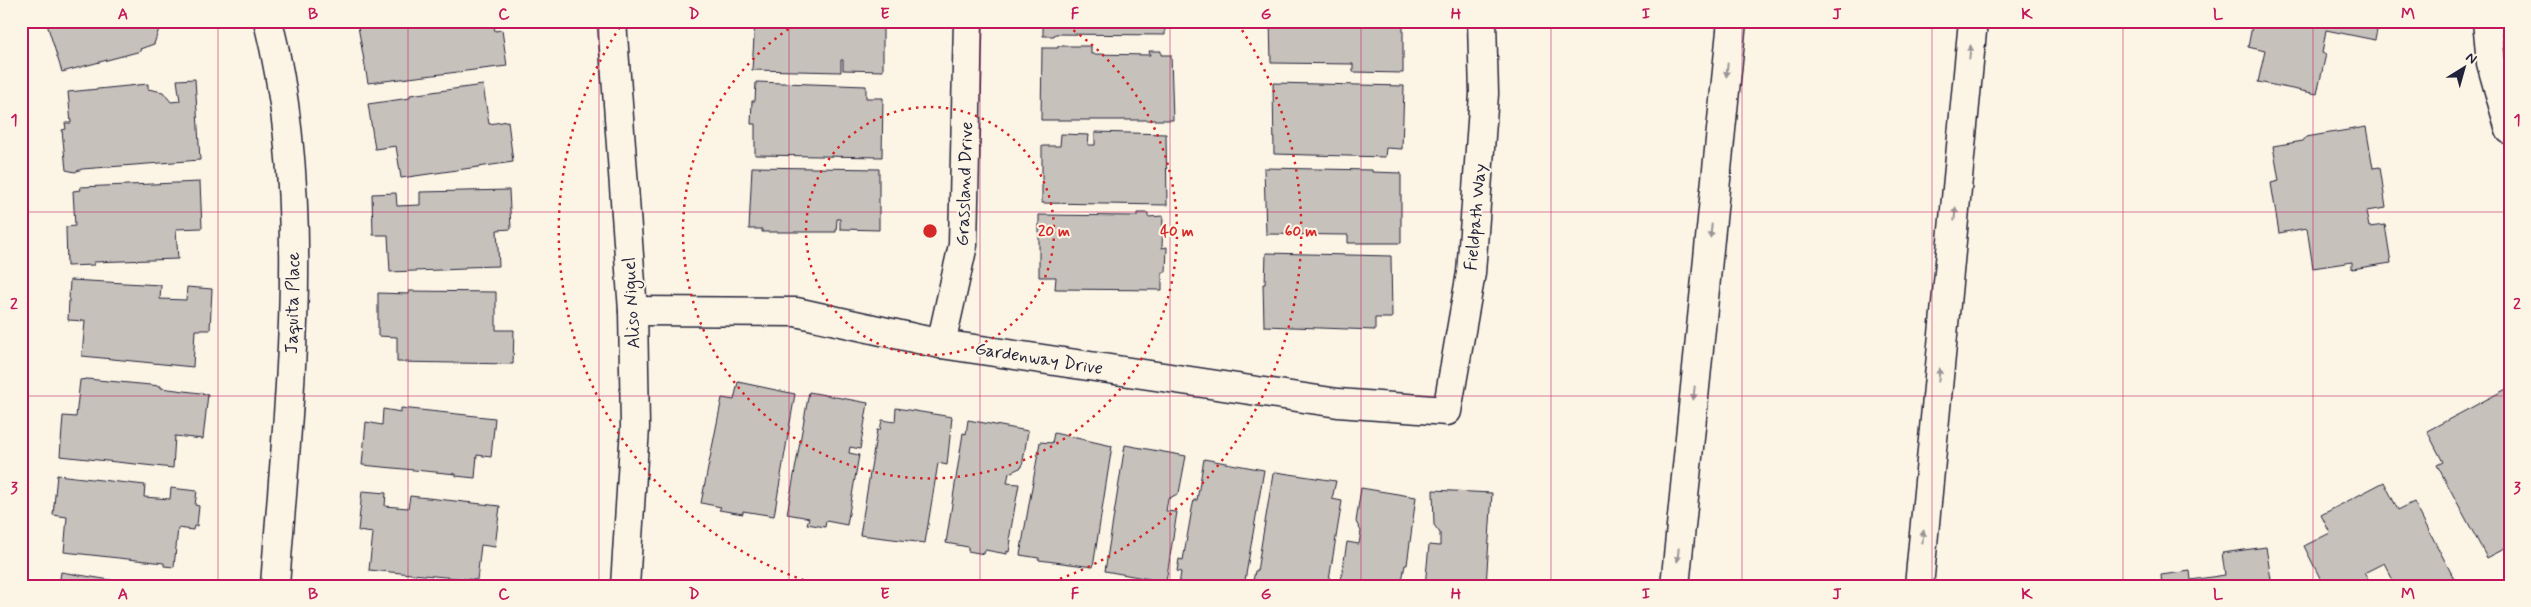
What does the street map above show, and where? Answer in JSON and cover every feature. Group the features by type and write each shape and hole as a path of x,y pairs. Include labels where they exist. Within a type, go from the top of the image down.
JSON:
{"main road":[{"name":"Jaquita Place","path":"268,21 275,49 294,191 293,334 275,586"},
{"name":"Aliso Niguel","path":"612,21 633,311 636,427 625,586"},
{"name":"Grassland Drive","path":"941,344 963,244 968,21"},
{"name":"Fieldpath Way","path":"1447,411 1471,273 1484,94 1482,21"},
{"path":"1675,586 1732,21"},
{"path":"1919,586 1973,21"},
{"path":"2487,21 2491,63 2510,130"},
{"name":"Gardenway Drive","path":"633,311 796,312 941,344 1338,403 1447,411"}],"building":[{"path":"46,21 181,21 182,23 159,29 154,44 140,49 141,51 62,72"},
{"path":"357,21 493,21 495,31 502,30 507,66 368,83"},
{"path":"755,21 883,21 883,71 843,70 843,60 841,60 841,72 752,70"},
{"path":"1043,21 1165,21 1165,35 1055,34 1054,36 1043,36"},
{"path":"1270,21 1406,21 1403,24 1403,73 1353,72 1353,64 1271,63"},
{"path":"2253,21 2379,21 2375,40 2326,30 2322,53 2326,54 2317,94 2258,82 2265,51 2248,47"},
{"path":"1058,46 1091,46 1091,54 1150,55 1149,51 1161,51 1161,55 1171,55 1173,120 1041,120 1042,48 1058,48"},
{"path":"195,79 200,160 82,169 75,172 66,170 62,130 66,129 65,123 71,123 68,92 148,84 148,89 163,92 171,102 180,101 177,80"},
{"path":"756,82 866,86 866,98 883,98 882,157 755,155 755,124 751,124 752,101 755,101"},
{"path":"1273,83 1404,86 1402,149 1386,148 1385,157 1274,154"},
{"path":"483,85 489,124 508,121 513,162 401,178 396,146 375,149 368,104 410,98 410,95"},
{"path":"2366,127 2373,168 2380,167 2386,208 2366,211 2369,227 2385,225 2391,263 2352,269 2352,262 2313,268 2307,228 2279,233 2271,183 2279,181 2273,146 2303,141 2306,137"},
{"path":"1095,132 1166,134 1167,205 1042,203 1042,146 1060,146 1061,134 1089,135 1088,145 1095,145"},
{"path":"752,167 879,169 879,230 840,229 840,219 837,219 836,232 762,232 762,229 749,229"},
{"path":"1264,168 1372,170 1372,172 1401,173 1401,243 1348,243 1348,235 1266,234"},
{"path":"200,182 202,228 176,229 178,259 94,262 94,265 67,266 66,227 75,226 73,191 81,190 80,187"},
{"path":"509,190 511,229 497,230 499,266 390,272 388,235 373,235 372,194 396,193 397,206 420,205 420,192"},
{"path":"1137,213 1148,213 1148,217 1163,216 1162,248 1167,247 1166,272 1162,272 1162,290 1055,289 1056,277 1039,277 1039,215 1137,216"},
{"path":"1266,253 1391,256 1392,318 1375,318 1375,330 1264,326 1263,284 1265,284"},
{"path":"70,280 161,285 160,299 186,300 187,287 212,289 210,330 195,330 193,367 82,356 85,321 68,320"},
{"path":"409,291 496,292 496,330 514,330 513,364 397,362 397,337 378,336 378,293 409,294"},
{"path":"87,379 161,386 161,388 208,394 203,439 175,436 173,468 60,456 63,416 76,417 80,380"},
{"path":"738,382 795,394 774,516 743,511 743,514 719,510 721,507 701,503 722,398 734,400"},
{"path":"2510,387 2510,546 2487,558 2437,465 2443,462 2427,431"},
{"path":"809,392 868,403 860,449 850,447 849,453 859,455 847,525 826,521 825,527 807,524 809,518 787,514"},
{"path":"401,408 495,418 491,457 477,455 475,478 456,476 456,474 362,465 366,422 382,425 383,409 401,412"},
{"path":"896,408 952,417 947,465 938,463 925,543 860,535 877,430 880,430 882,420 895,422"},
{"path":"968,420 1028,431 1022,467 1009,473 1007,483 1019,484 1009,540 1011,540 1009,552 1007,551 1007,554 985,550 984,554 968,551 968,547 946,543 963,433 966,434"},
{"path":"1054,433 1112,446 1093,567 1039,560 1039,558 1020,555 1040,442 1052,443"},
{"path":"1125,445 1186,456 1179,493 1168,499 1166,511 1177,512 1166,582 1105,571"},
{"path":"1204,459 1264,470 1244,586 1179,585 1181,572 1177,571 1179,559 1183,560 1192,509 1194,500 1197,500"},
{"path":"1276,472 1336,481 1332,499 1342,501 1328,586 1255,586 1255,581 1253,581 1255,571 1257,571 1273,474"},
{"path":"57,475 145,485 144,497 170,499 171,488 197,491 195,505 199,506 197,526 194,526 193,530 178,528 174,567 164,566 164,563 64,552 67,517 53,515"},
{"path":"2384,482 2398,510 2414,502 2458,586 2396,586 2384,563 2364,573 2371,585 2369,586 2324,586 2304,546 2330,533 2321,515"},
{"path":"1361,488 1416,497 1407,565 1405,565 1401,586 1340,586 1347,542 1359,544 1361,531 1356,522"},
{"path":"1433,490 1492,493 1486,586 1425,586 1429,545 1440,546 1440,533 1434,525"},
{"path":"362,491 386,493 385,506 408,508 410,496 500,506 495,547 481,545 477,580 369,570 373,533 358,531"},
{"path":"2266,547 2272,586 2162,586 2161,575 2190,571 2191,580 2225,575 2222,553"},
{"path":"61,572 141,585 59,586"}]}
